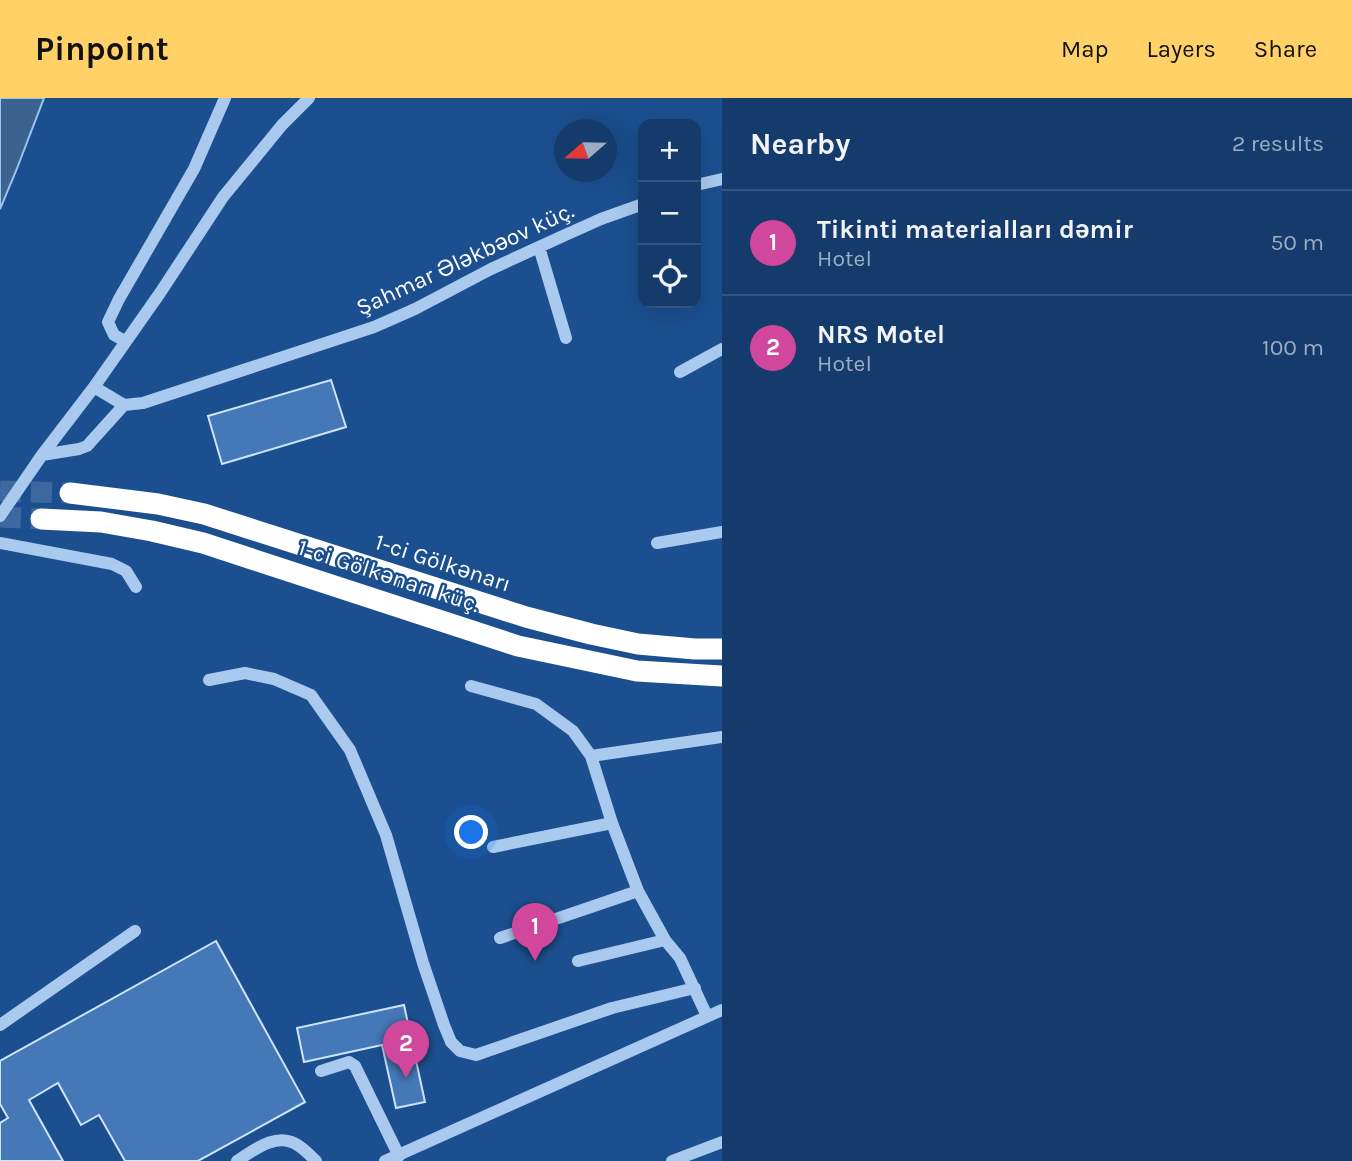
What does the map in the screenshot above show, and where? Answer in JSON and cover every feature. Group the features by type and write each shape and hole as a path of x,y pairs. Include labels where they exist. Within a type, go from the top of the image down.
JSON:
{"highway":[{"name":"1-ci Gölkənarı","path":"70,494 158,504 204,514 526,617 591,634 638,644 722,649"},
{"name":"1-ci Gölkənarı küç.","path":"41,519 101,522 203,543 530,649 637,671 722,676"}],"street":[{"path":"125,341 114,335 108,322 194,169 225,98"},
{"path":"0,516 160,293 223,197 282,125 309,98"},
{"path":"701,184 722,179"},
{"name":"Şahmar Ələkbəov küç.","path":"124,405 143,403 374,327 491,269 601,219 638,206"},
{"path":"539,247 566,338"},
{"path":"680,372 722,349"},
{"path":"42,455 87,446 124,405 94,387"},
{"path":"657,543 722,532"},
{"path":"0,543 112,564 126,571 136,587"},
{"path":"209,680 245,673 274,678 311,695 350,750 386,835 444,1025 451,1042 460,1051 476,1055 611,1008 695,988"},
{"path":"471,685 536,704 573,732 591,756 612,823 638,891 665,940 680,958 707,1016"},
{"path":"591,756 722,737"},
{"path":"493,847 612,823"},
{"path":"500,937 638,891"},
{"path":"0,1025 135,931"},
{"path":"578,961 665,940"},
{"path":"385,1161 722,1010"},
{"path":"321,1071 349,1062 355,1066 400,1156"},
{"path":"237,1161 272,1141 286,1140 298,1144 316,1161"},
{"path":"672,1161 722,1142"}],"water":[{"path":"0,98 44,98 0,209"}],"building":[{"path":"331,380 346,427 222,464 208,416"},
{"path":"216,941 305,1102 198,1161 125,1161 99,1115 81,1125 58,1083 29,1100 63,1161 0,1161 0,1123 8,1118 0,1104 0,1061"},
{"path":"404,1005 425,1102 396,1108 382,1045 304,1062 297,1028"}],"tunnel":[{"path":"0,491 70,493"},
{"path":"0,517 41,519"}],"place":[{"name":"Tikinti materialları dəmir","path":"535,961"},
{"name":"NRS Motel","path":"406,1078"}]}
